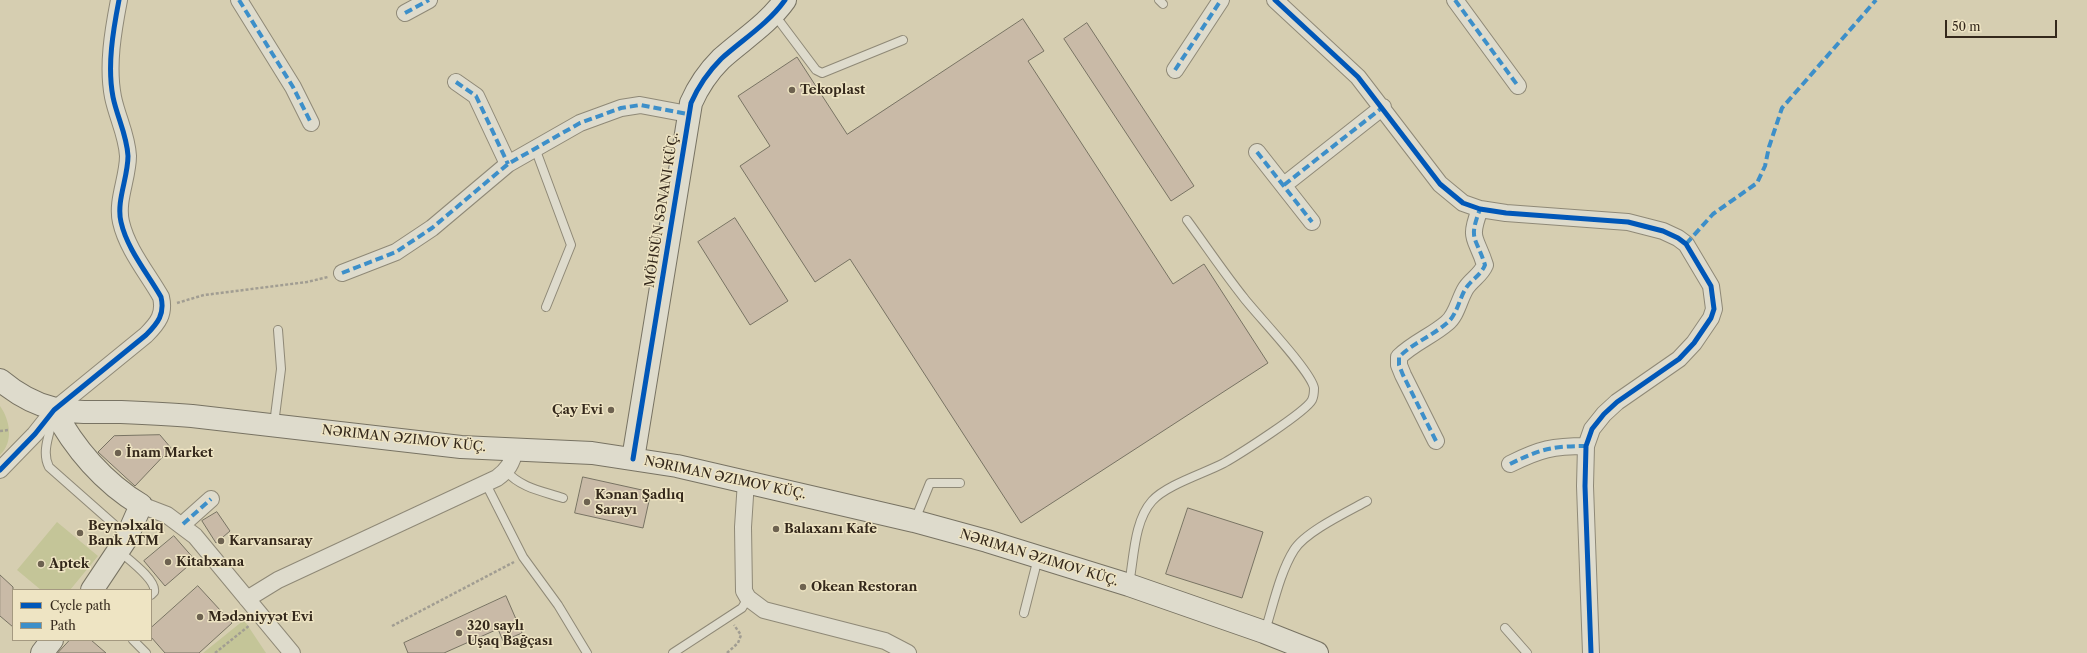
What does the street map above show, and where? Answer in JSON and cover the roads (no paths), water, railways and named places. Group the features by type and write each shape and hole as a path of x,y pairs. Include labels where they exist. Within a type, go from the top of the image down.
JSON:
{"main road":[{"name":"MÖHSÜN SƏNANI KÜÇ.","path":"633,459 688,114 696,92 720,60 779,6"},
{"name":"NƏRIMAN ƏZIMOV KÜÇ.","path":"0,380 25,398 54,410 68,412 157,413 274,424 461,447 592,453 633,459 746,481 914,521 1038,557 1129,585 1264,632 1317,653"},
{"path":"54,410 66,432 86,459 122,493 141,505 123,543 93,589"},
{"path":"42,653 51,641"}],"street":[{"path":"0,470 35,434 54,410 157,324 163,307 161,297 126,238 119,211 128,169 128,154 124,132 113,97 111,78 111,51 119,0"},
{"path":"239,0 293,87 311,123"},
{"path":"405,13 430,0"},
{"path":"1175,70 1221,0"},
{"path":"1275,0 1358,77 1383,107 1440,184 1463,203 1480,209 1544,217 1628,222 1662,230 1686,244 1711,286 1714,309 1711,318 1694,344 1679,359 1617,402 1604,414 1592,429 1586,446 1585,486 1590,653"},
{"path":"1455,0 1518,86"},
{"path":"456,82 476,96 508,164"},
{"path":"342,273 396,252 413,241 508,164 580,123 621,108 640,105 688,114"},
{"path":"1284,185 1383,107"},
{"path":"1257,152 1312,222"},
{"path":"1436,441 1403,375 1399,365 1399,358 1408,349 1448,322 1454,314 1467,287 1483,272 1485,264 1473,237 1473,227 1480,209"},
{"path":"1510,464 1537,451 1558,446 1586,446"},
{"path":"247,599 278,580 486,484 506,471 512,462 515,450"},
{"path":"746,481 743,527 744,590 748,598 764,610 885,642 908,653"},
{"path":"182,524 211,499"},
{"path":"141,505 167,515 182,524 195,536 292,653"}],"lane":[{"path":"779,6 816,70 822,73 903,40"},
{"path":"535,148 570,246 546,308"},
{"path":"1129,585 1139,528 1144,510 1153,500 1165,491 1225,462 1300,413 1312,400 1314,389 1310,378 1301,366 1243,297 1187,220"},
{"path":"274,424 281,369 278,330"},
{"path":"54,410 45,453 49,467 123,543 142,571 154,585 154,592 152,594"},
{"path":"506,471 513,479 522,485 563,498"},
{"path":"914,521 930,484 960,483"},
{"path":"486,484 523,557 558,605 587,653"},
{"path":"1264,632 1287,565 1294,550 1305,538 1367,501"},
{"path":"1024,613 1038,557"},
{"path":"673,653 742,608 748,598"},
{"path":"1506,628 1527,653"},
{"path":"134,641 146,653"}],"place":[{"name":"Tekoplast","path":"792,90"},
{"name":"Çay Evi","path":"611,410"},
{"name":"İnam Market","path":"118,453"},
{"name":"Kənan Şadlıq Sarayı","path":"587,502"},
{"name":"Balaxanı Kafe","path":"776,529"},
{"name":"Beynəlxalq Bank ATM","path":"80,533"},
{"name":"Karvansaray","path":"221,541"},
{"name":"Kitabxana","path":"168,562"},
{"name":"Aptek","path":"41,564"},
{"name":"Okean Restoran","path":"803,587"},
{"name":"Mədəniyyət Evi","path":"200,617"},
{"name":"320 saylı Uşaq Bağçası","path":"459,633"}]}
